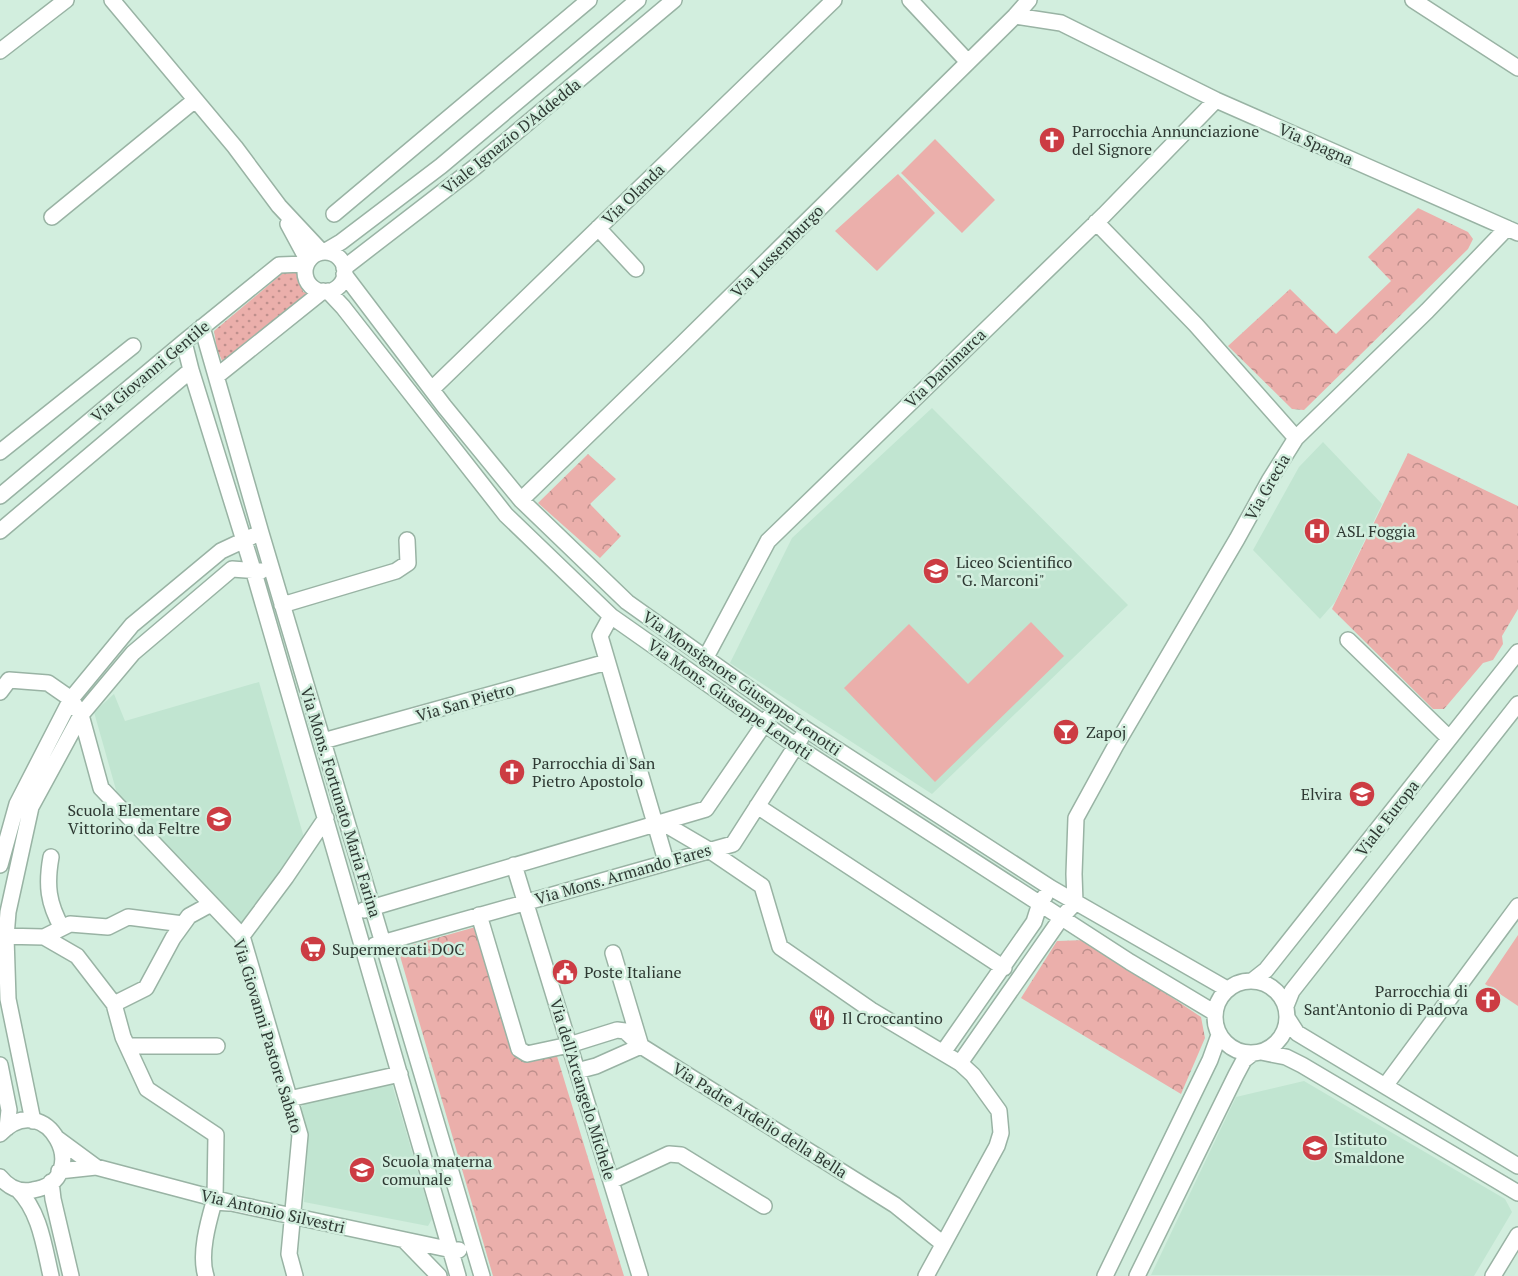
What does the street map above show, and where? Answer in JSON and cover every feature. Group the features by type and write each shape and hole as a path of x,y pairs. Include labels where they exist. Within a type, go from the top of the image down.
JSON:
{"street":[{"path":"0,51 66,0"},
{"path":"111,0 235,147 279,206 323,252 337,256 344,271 339,285 326,291 217,376"},
{"path":"334,214 589,0"},
{"name":"Viale Ignazio D'Addedda","path":"323,252 341,242 441,166 638,0"},
{"name":"Viale Ignazio D'Addedda","path":"344,271 453,185 674,0"},
{"name":"Via Olanda","path":"432,389 834,0"},
{"path":"910,0 968,62"},
{"name":"Via Lussemburgo","path":"521,500 1016,16 1029,0"},
{"path":"1413,0 1518,68"},
{"name":"Via Spagna","path":"1016,16 1061,23 1216,100 1513,231"},
{"path":"550,75 564,92"},
{"path":"52,217 195,100"},
{"name":"Via Danimarca","path":"705,659 768,541 1096,222 1216,100"},
{"path":"279,206 307,262 305,276 308,282 312,287 326,291"},
{"path":"1096,222 1196,325 1296,438"},
{"path":"598,228 636,269"},
{"name":"Via Grecia","path":"1075,903 1076,818 1116,745 1296,438 1513,231"},
{"path":"307,262 316,254 323,252"},
{"name":"Via Giovanni Gentile","path":"0,496 279,265 307,262"},
{"name":"Via Monsignore Giuseppe Lenotti","path":"344,271 432,389 521,500 627,602 807,730 1051,888 1227,989"},
{"name":"Via Mons. Giuseppe Lenotti","path":"326,291 343,307 506,515 611,616 796,746 1138,967 1215,1013"},
{"name":"Via Mons. Fortunato Maria Farina","path":"202,327 272,572 482,1276"},
{"name":"Via Mons. Fortunato Maria Farina","path":"184,342 254,570 458,1276"},
{"name":"Via Giovanni Gentile","path":"0,452 134,346"},
{"name":"Via Giovanni Gentile","path":"0,531 191,370"},
{"path":"0,865 17,804 71,699 132,625 221,551 261,533"},
{"path":"282,605 396,571 408,563 407,540"},
{"path":"3,1130 20,1121 33,1121 8,999 3,937 32,807 81,715 133,652 232,569 272,572"},
{"path":"611,616 600,636 660,824 666,861"},
{"path":"1348,640 1449,738"},
{"name":"Viale Europa","path":"1252,981 1266,970 1518,652"},
{"name":"Via San Pietro","path":"323,741 607,662"},
{"path":"0,692 9,680 48,683 71,699"},
{"name":"Via Giovanni Pastore Sabato","path":"71,699 81,715 101,788 242,936 300,1135 289,1254 295,1276"},
{"name":"Viale Europa","path":"1287,1013 1292,991 1518,704"},
{"path":"352,914 706,809 775,708"},
{"name":"Via Mons. Armando Fares","path":"364,949 666,861 733,844 807,730"},
{"path":"757,806 1001,971 1015,987"},
{"path":"242,936 326,818"},
{"path":"660,824 709,850 762,886 780,947 871,1010 960,1062 973,1075 999,1111 1001,1133 997,1146 926,1276"},
{"path":"51,857 47,879 54,913 62,928"},
{"name":"Via dell'Arcangelo Michele","path":"514,865 640,1276"},
{"path":"944,1051 1034,922 1040,903 1051,888"},
{"path":"960,1062 1015,987 1062,917 1075,903"},
{"path":"114,1004 146,988 173,938 189,916 211,904"},
{"path":"1385,1086 1518,906"},
{"path":"479,915 519,1049 527,1054 570,1045"},
{"path":"45,938 70,924 108,927 128,917 183,924"},
{"path":"3,937 45,938 77,956 114,1004 127,1046 147,1089 216,1135 215,1198"},
{"path":"577,1071 596,1066 641,1046 613,953"},
{"path":"1105,1276 1210,1060 1219,1035 1215,1013 1219,999 1227,989 1240,982 1252,981 1269,985 1280,994 1297,1033 1518,1166"},
{"path":"1137,1276 1244,1060 1274,1045 1283,1034 1287,1013"},
{"name":"Via Padre Ardelio della Bella","path":"570,1045 617,1030 625,1031 641,1046 895,1205 942,1243"},
{"path":"1219,1035 1233,1049 1286,1057 1294,1061 1518,1193"},
{"path":"127,1046 217,1046"},
{"path":"0,1065 9,1110 3,1130"},
{"path":"289,1098 400,1074"},
{"name":"Via Antonio Silvestri","path":"33,1121 45,1125 96,1167 237,1204 404,1240 452,1250 473,1248"},
{"path":"58,1138 63,1153 55,1177 71,1276"},
{"path":"611,1180 669,1154 681,1155 764,1206"},
{"name":"Via Antonio Silvestri","path":"18,1190 40,1189 55,1177 96,1167"},
{"path":"0,1177 29,1201 41,1233 51,1276"},
{"path":"206,1276 204,1268 207,1224 214,1202 237,1204"},
{"path":"1493,1276 1513,1255 1518,1235"},
{"path":"404,1240 439,1276"}],"shaded area":[{"name":"Liceo Scientifico \"G. Marconi\"","path":"932,408 1128,605 932,794 730,663 792,538"},
{"name":"ASL Foggia","path":"1323,442 1382,504 1335,602 1320,619 1253,550 1299,467"},
{"name":"Scuola Elementare Vittorino da Feltre","path":"259,682 305,841 241,925 118,797 94,712 114,694 125,721"},
{"name":"Scuola materna comunale","path":"391,1081 432,1219 428,1226 304,1202 308,1138 300,1108 306,1103"},
{"name":"Istituto Smaldone","path":"1304,1081 1505,1199 1512,1212 1474,1276 1151,1275 1236,1097"}],"green space":[{"path":"935,139 995,200 962,233 901,173"},
{"path":"898,174 935,213 877,271 835,231"},
{"path":"1418,208 1468,232 1473,239 1468,249 1304,410 1292,409 1228,346 1290,289 1336,334 1391,281 1368,257"},
{"path":"297,269 303,292 313,294 223,363 217,349 214,331 283,273"},
{"path":"1408,453 1518,506 1518,609 1502,636 1503,644 1493,660 1483,663 1444,709 1433,709 1332,609"},
{"path":"588,454 616,479 590,504 621,536 600,558 538,503"},
{"path":"1031,622 1064,656 935,782 844,688 909,624 968,684"},
{"path":"479,926 516,1058 556,1053 624,1276 493,1276 398,949"},
{"path":"1518,935 1518,1006 1485,984"},
{"path":"1086,940 1201,1017 1205,1038 1181,1094 1021,998 1057,941"}],"place":[{"name":"Parrocchia Annunciazione del Signore","path":"1052,140"},
{"name":"ASL Foggia","path":"1317,531"},
{"name":"Liceo Scientifico \"G. Marconi\"","path":"936,571"},
{"name":"Zapoj","path":"1066,732"},
{"name":"Parrocchia di San Pietro Apostolo","path":"512,772"},
{"name":"Elvira","path":"1362,794"},
{"name":"Scuola Elementare Vittorino da Feltre","path":"219,819"},
{"name":"Supermercati DOC","path":"313,949"},
{"name":"Poste Italiane","path":"565,972"},
{"name":"Parrocchia di Sant'Antonio di Padova","path":"1488,1000"},
{"name":"Il Croccantino","path":"822,1018"},
{"name":"Istituto Smaldone","path":"1315,1148"},
{"name":"Scuola materna comunale","path":"362,1170"}]}
